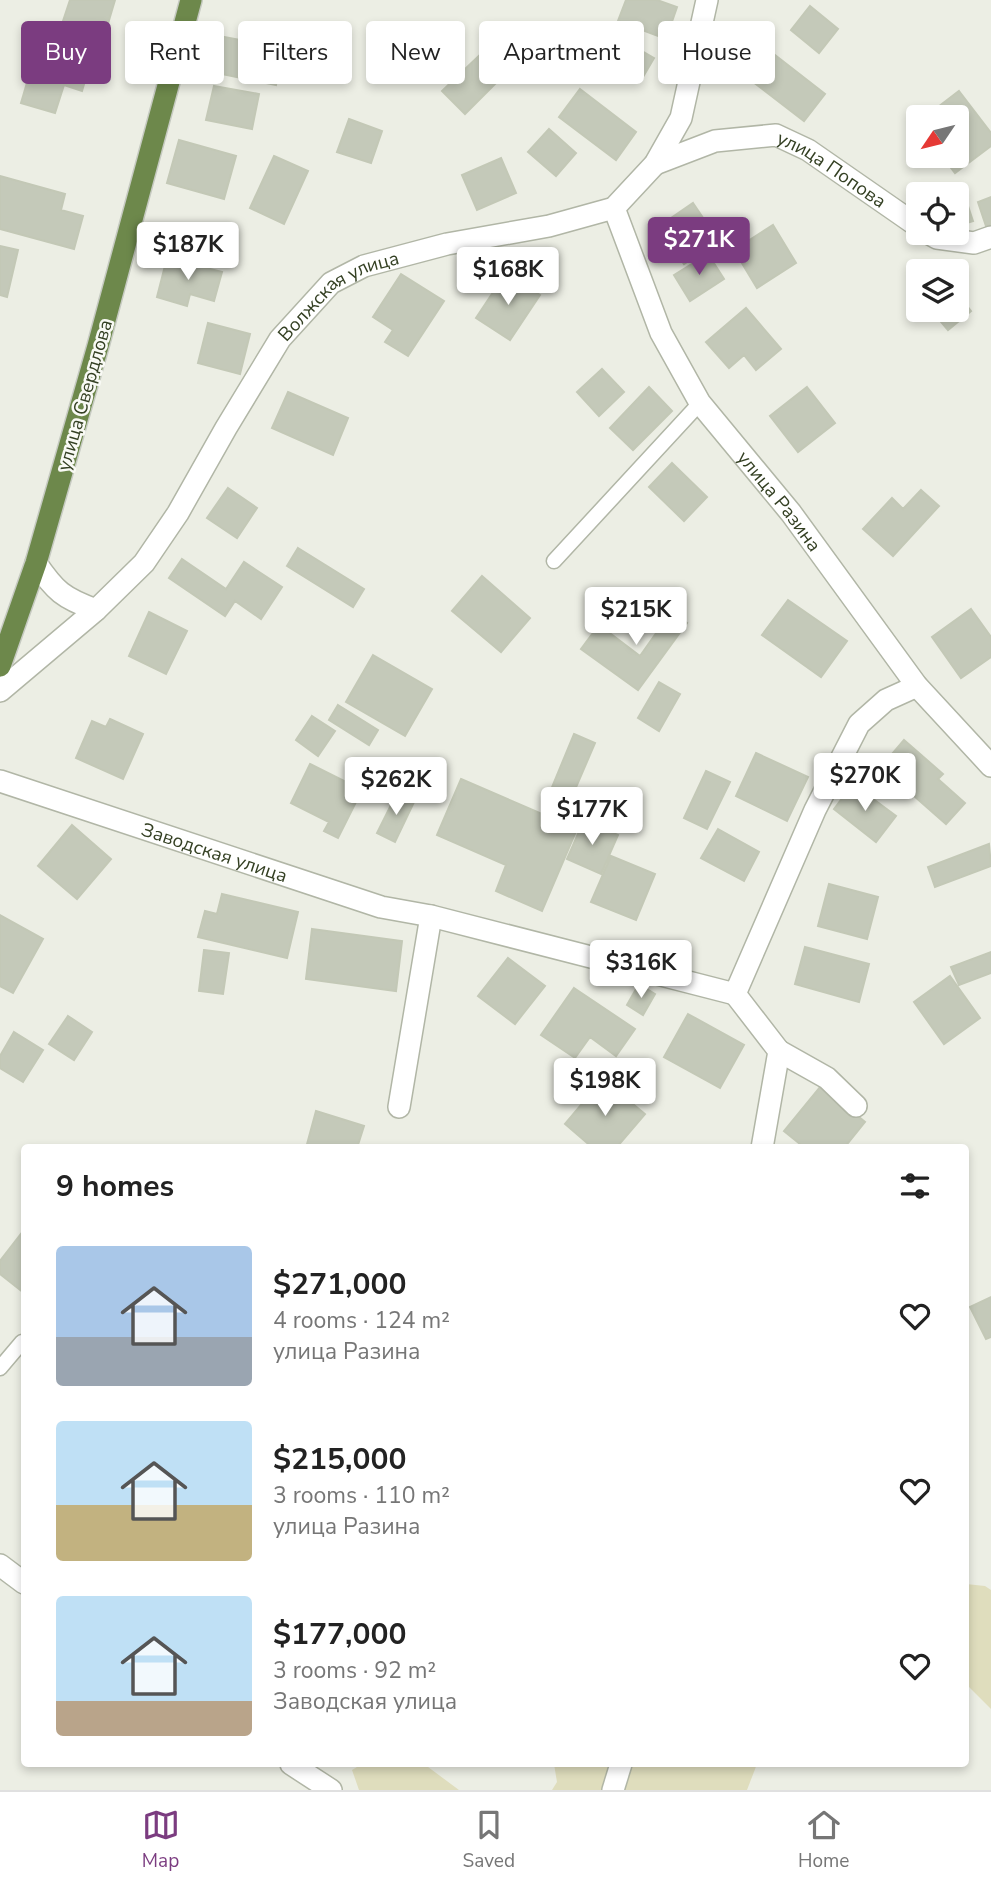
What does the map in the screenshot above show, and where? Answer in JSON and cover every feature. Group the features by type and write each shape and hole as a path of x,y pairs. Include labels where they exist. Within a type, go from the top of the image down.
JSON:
{"highway":[{"name":"улица Свердлова","path":"0,666 36,563 95,359 191,0"}],"street":[{"path":"614,208 655,164 681,118 707,0"},
{"name":"улица Попова","path":"655,164 715,142 776,135 808,150 906,219"},
{"name":"улица Разина","path":"614,208 661,333 700,403 791,513 917,686 991,766"},
{"name":"Волжская улица","path":"0,691 96,610 144,563 178,513 281,339 331,284 363,266 447,244 549,226 614,208"},
{"path":"969,242 991,237"},
{"path":"36,563 54,589 76,603 96,610"},
{"path":"856,1106 827,1078 779,1051 735,994 815,810 859,724 887,700 917,686"},
{"name":"Заводская улица","path":"0,781 380,907 431,916 735,994"},
{"path":"399,1107 431,916"},
{"path":"763,1144 779,1051"},
{"path":"0,1565 21,1581"},
{"path":"296,1767 331,1790"},
{"path":"612,1790 620,1767"}],"lane":[{"path":"554,561 700,403"},
{"path":"0,1368 21,1343"}],"shaded area":[{"path":"969,1584 985,1586 991,1590 991,1709 969,1687"},
{"path":"357,1767 428,1767 459,1790 359,1790 352,1770"},
{"path":"554,1767 756,1767 747,1790 552,1790 557,1782"}],"building":[{"path":"70,0 115,0 109,21 63,21"},
{"path":"626,0 657,0 677,7 672,21 658,21 658,36 644,31 644,21 618,21"},
{"path":"810,6 838,29 819,53 791,30"},
{"path":"224,37 238,40 238,77 224,74"},
{"path":"644,52 654,58 644,75"},
{"path":"775,55 825,94 804,121 756,84 775,84"},
{"path":"479,56 479,84 495,84 465,114 442,91 449,84 465,84 465,69"},
{"path":"27,84 84,84 82,91 64,85 55,113 21,103"},
{"path":"214,86 259,94 252,129 206,120"},
{"path":"580,89 636,132 616,160 559,117"},
{"path":"959,91 970,105 969,105 941,105"},
{"path":"970,105 991,133 991,146 970,162"},
{"path":"349,119 382,131 371,163 337,152"},
{"path":"549,129 576,153 556,176 528,152"},
{"path":"179,140 236,156 224,199 167,183"},
{"path":"274,156 308,171 284,224 250,208"},
{"path":"501,158 516,193 477,210 462,175"},
{"path":"0,176 65,194 61,210 83,216 74,249 0,229"},
{"path":"991,197 991,225 986,226 978,202"},
{"path":"693,203 718,240 684,264 658,227"},
{"path":"773,225 796,263 757,288 734,250"},
{"path":"0,246 18,250 7,297 0,295"},
{"path":"708,254 724,279 690,301 674,275"},
{"path":"167,258 222,272 214,301 190,294 187,306 157,297"},
{"path":"506,273 540,295 510,340 476,318"},
{"path":"401,274 444,301 408,356 385,342 393,330 373,317"},
{"path":"746,308 781,349 756,370 744,355 729,368 706,342"},
{"path":"941,322 958,322 948,330"},
{"path":"208,323 250,334 240,374 198,363"},
{"path":"602,369 624,392 599,416 577,392"},
{"path":"649,387 672,411 633,450 610,428"},
{"path":"807,387 835,423 798,452 770,416"},
{"path":"288,392 348,418 333,455 272,428"},
{"path":"672,463 707,497 684,521 649,487"},
{"path":"228,488 257,508 237,538 207,518"},
{"path":"921,490 939,506 893,556 863,529 892,498 903,509"},
{"path":"298,548 364,589 353,607 287,566"},
{"path":"182,559 226,589 244,562 282,587 261,619 235,601 225,616 169,578"},
{"path":"482,576 530,618 501,652 452,611"},
{"path":"788,600 847,641 821,677 762,635"},
{"path":"658,601 687,623 638,690 581,649 599,625 640,656 659,629 645,618"},
{"path":"971,609 991,637 991,657 961,678 932,637"},
{"path":"149,612 187,631 166,674 129,656"},
{"path":"373,655 432,689 405,736 346,702"},
{"path":"659,682 680,694 659,731 638,718"},
{"path":"338,705 378,730 369,745 329,720"},
{"path":"312,716 335,731 318,756 296,740"},
{"path":"110,719 143,734 123,779 76,758 92,721 106,727"},
{"path":"574,734 595,743 568,806 548,797"},
{"path":"904,740 943,774 938,779 965,803 946,824 881,767"},
{"path":"756,753 808,777 787,821 736,796"},
{"path":"310,764 362,790 338,838 324,831 329,822 291,803"},
{"path":"706,771 730,782 707,829 684,818"},
{"path":"461,779 577,829 542,911 496,891 506,865 437,835"},
{"path":"853,784 896,816 876,842 834,809"},
{"path":"398,791 415,800 395,842 377,833"},
{"path":"584,820 618,835 601,874 567,859"},
{"path":"72,825 111,859 77,899 38,866"},
{"path":"718,829 759,852 744,881 701,858"},
{"path":"989,844 991,866 935,887 928,867"},
{"path":"611,856 655,874 636,920 591,902"},
{"path":"829,884 878,897 867,939 818,926"},
{"path":"222,894 298,912 287,958 198,937 205,911 217,914"},
{"path":"0,915 43,939 13,993 0,986"},
{"path":"312,929 402,941 396,991 306,979"},
{"path":"805,947 869,964 859,1002 795,984"},
{"path":"204,950 229,953 223,994 199,991"},
{"path":"991,952 991,973 959,985 951,967"},
{"path":"508,958 545,986 515,1024 478,996"},
{"path":"950,976 980,1018 944,1044 914,1002"},
{"path":"639,984 655,994 643,1015 627,1005"},
{"path":"574,988 635,1029 616,1056 590,1037 575,1058 541,1035"},
{"path":"688,1014 744,1045 720,1088 664,1057"},
{"path":"68,1016 92,1032 74,1060 49,1044"},
{"path":"14,1032 43,1050 23,1082 0,1068 0,1056"},
{"path":"603,1079 645,1114 619,1144 588,1144 565,1124"},
{"path":"821,1086 865,1122 847,1144 800,1144 784,1131"},
{"path":"316,1111 364,1126 358,1144 307,1144"},
{"path":"21,1234 21,1291 0,1274 0,1261"},
{"path":"991,1297 991,1337 986,1339 970,1307"}]}
